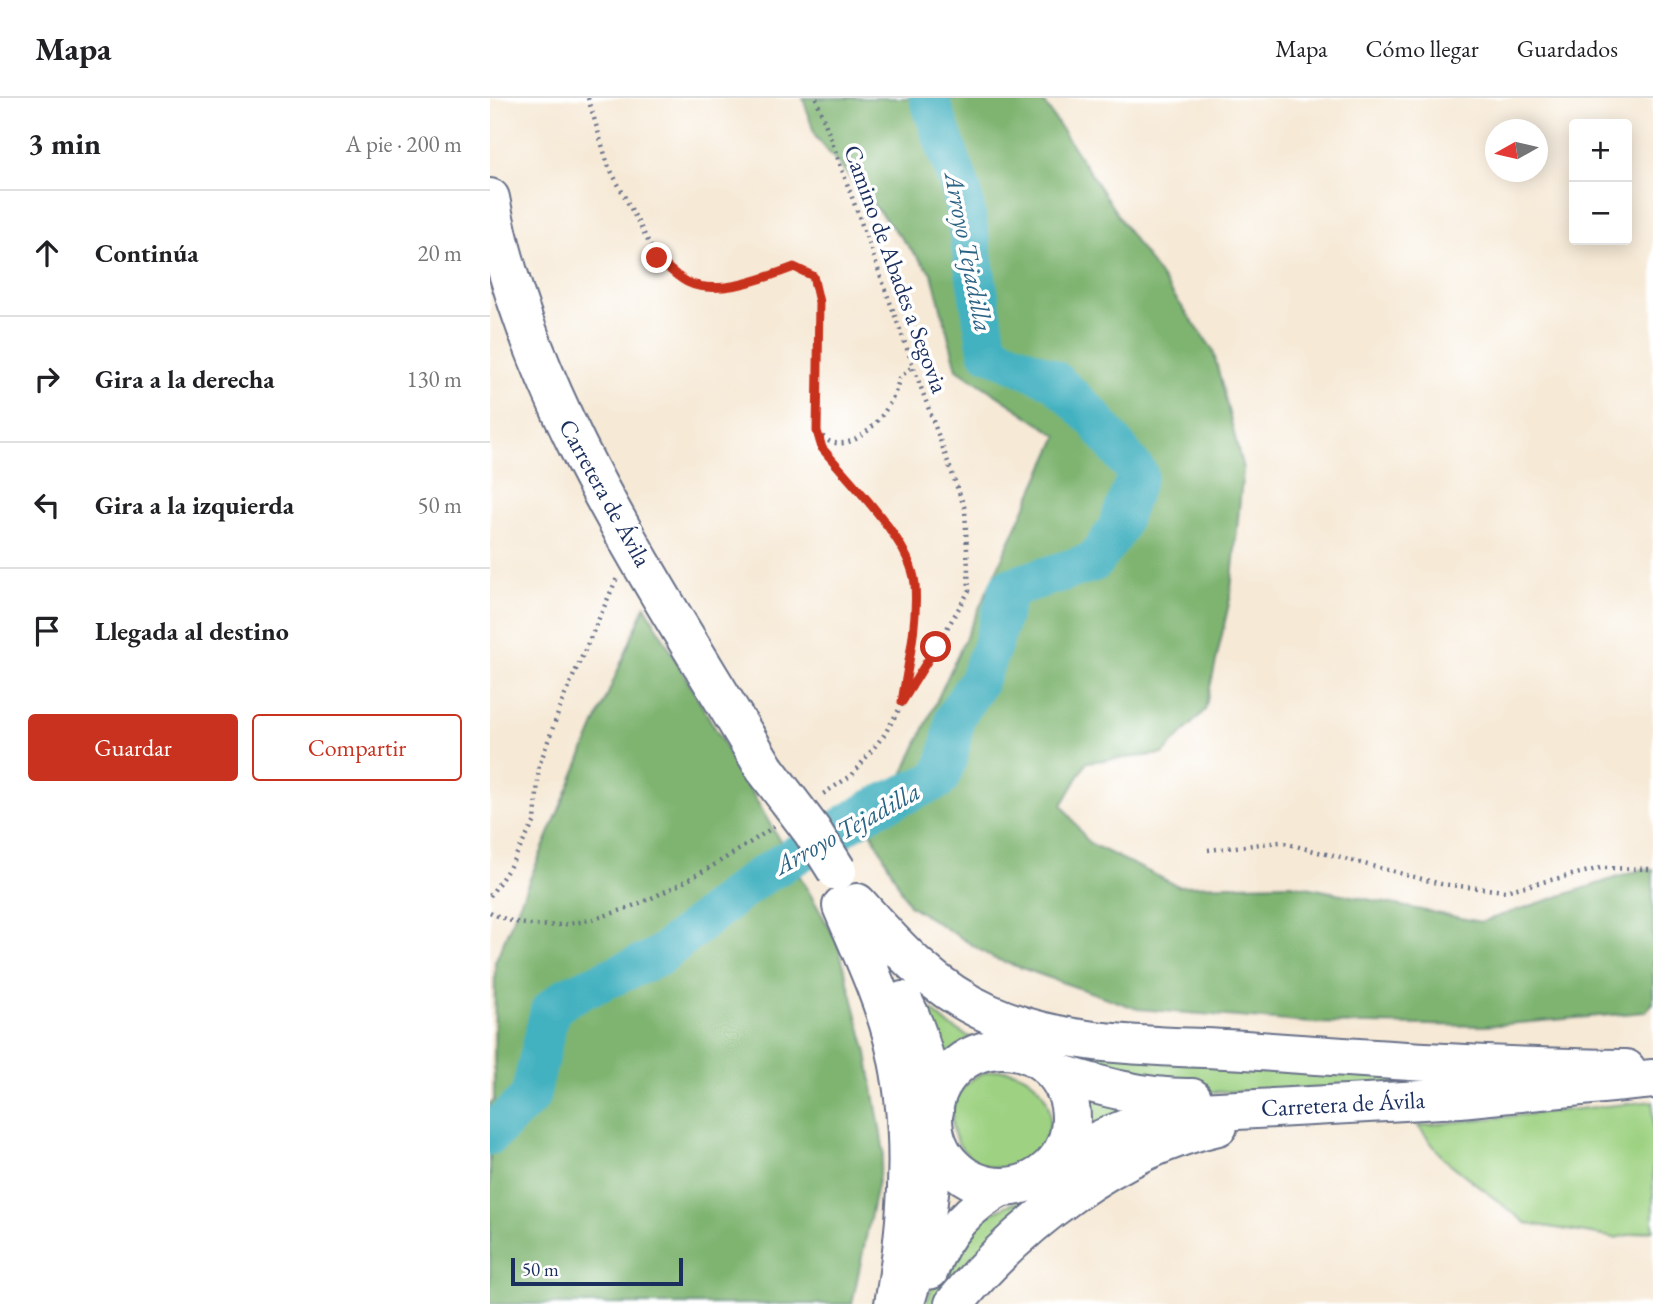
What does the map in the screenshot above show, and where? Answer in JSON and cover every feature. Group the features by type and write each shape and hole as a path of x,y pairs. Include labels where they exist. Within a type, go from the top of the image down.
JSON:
{"highway":[{"name":"Carretera de Ávila","path":"490,198 506,265 558,406 637,553 765,769 784,809 840,889"},
{"path":"840,889 908,978 933,1004 969,1028 1037,1058 1054,1072 1068,1096 1071,1123 1063,1150 1046,1171 1027,1182 1006,1187 982,1184 960,1172 944,1154 935,1122 926,1061 916,1028 840,889"},
{"path":"840,889 915,966 939,985 990,1014 1047,1033 1090,1040 1465,1065 1644,1071"},
{"path":"840,889 888,1023 899,1066 905,1111 906,1194 894,1304"},
{"path":"935,1122 938,1095 954,1069 980,1053 992,1050 1021,1052"},
{"name":"Carretera de Ávila","path":"1054,1072 1119,1090 1163,1098 1187,1098 1424,1089 1644,1071"},
{"name":"Carretera de Ávila","path":"1046,1171 1101,1138 1151,1119 1194,1111 1460,1098 1644,1071"},
{"path":"954,1304 992,1261 1027,1228 1074,1193 1112,1170 1152,1149 1206,1129 1314,1107"}],"main road":[{"path":"907,1304 927,1230 933,1180 935,1122"},
{"path":"920,1304 936,1259 952,1229 971,1210 1006,1187"}],"path":[{"path":"587,98 608,165 657,258 688,283 723,288 757,281 794,267 813,276 819,302 817,431 822,448 901,543 915,582 914,615 902,702"},
{"name":"Camino de Abades a Segovia","path":"816,98 965,509 969,591 884,735 852,775 817,798"},
{"path":"817,431 831,442 847,442 865,435 897,391 899,378 913,366"},
{"path":"490,895 509,868 535,821 539,766 564,697 620,572 637,553"},
{"path":"490,912 501,918 528,925 567,924 602,918 658,894 736,852 782,821"},
{"path":"1208,850 1280,842 1441,884 1505,891 1601,868 1653,869"}],"green space":[{"path":"803,98 1041,98 1132,237 1213,350 1243,469 1230,599 1205,710 1163,754 1087,762 1062,805 1089,843 1178,886 1291,884 1481,922 1643,869 1653,870 1653,1003 1645,1012 1484,1026 1312,1023 1138,1009 993,958 909,905 866,822 900,781 1058,436 957,369 932,274 815,136"},
{"path":"645,606 837,941 867,1053 884,1152 852,1304 490,1304 490,1103 494,1101 495,962"},
{"path":"921,1001 950,1026 977,1041 958,1050 939,1067"},
{"path":"974,1014 1531,1072 1299,1091 1185,1092 1155,1089 1044,1048"},
{"path":"1001,1070 1020,1074 1036,1084 1046,1100 1050,1119 1046,1138 1036,1154 1020,1164 1001,1168 982,1164 966,1154 956,1138 952,1119 956,1100 966,1084 982,1074"},
{"path":"1081,1094 1167,1105 1084,1129 1085,1113"},
{"path":"1653,1101 1653,1230 1615,1238 1526,1223 1443,1158 1418,1126"},
{"path":"1205,1122 946,1304 926,1304 937,1275 953,1248 965,1231 978,1220"}],"waterway":[{"name":"Arroyo Tejadilla","path":"490,1135 530,1097 550,1010 568,996 658,957 753,881 872,809 939,779 948,758 955,717 978,681 993,643 1009,588 1094,562 1116,531 1138,474 1093,417 1054,380 988,351 962,192 929,98"}],"route":[{"path":"657,258 688,283 723,288 757,281 794,267 813,276 819,302 817,431 822,448 901,543 915,582 914,615 902,702 936,647"}]}
